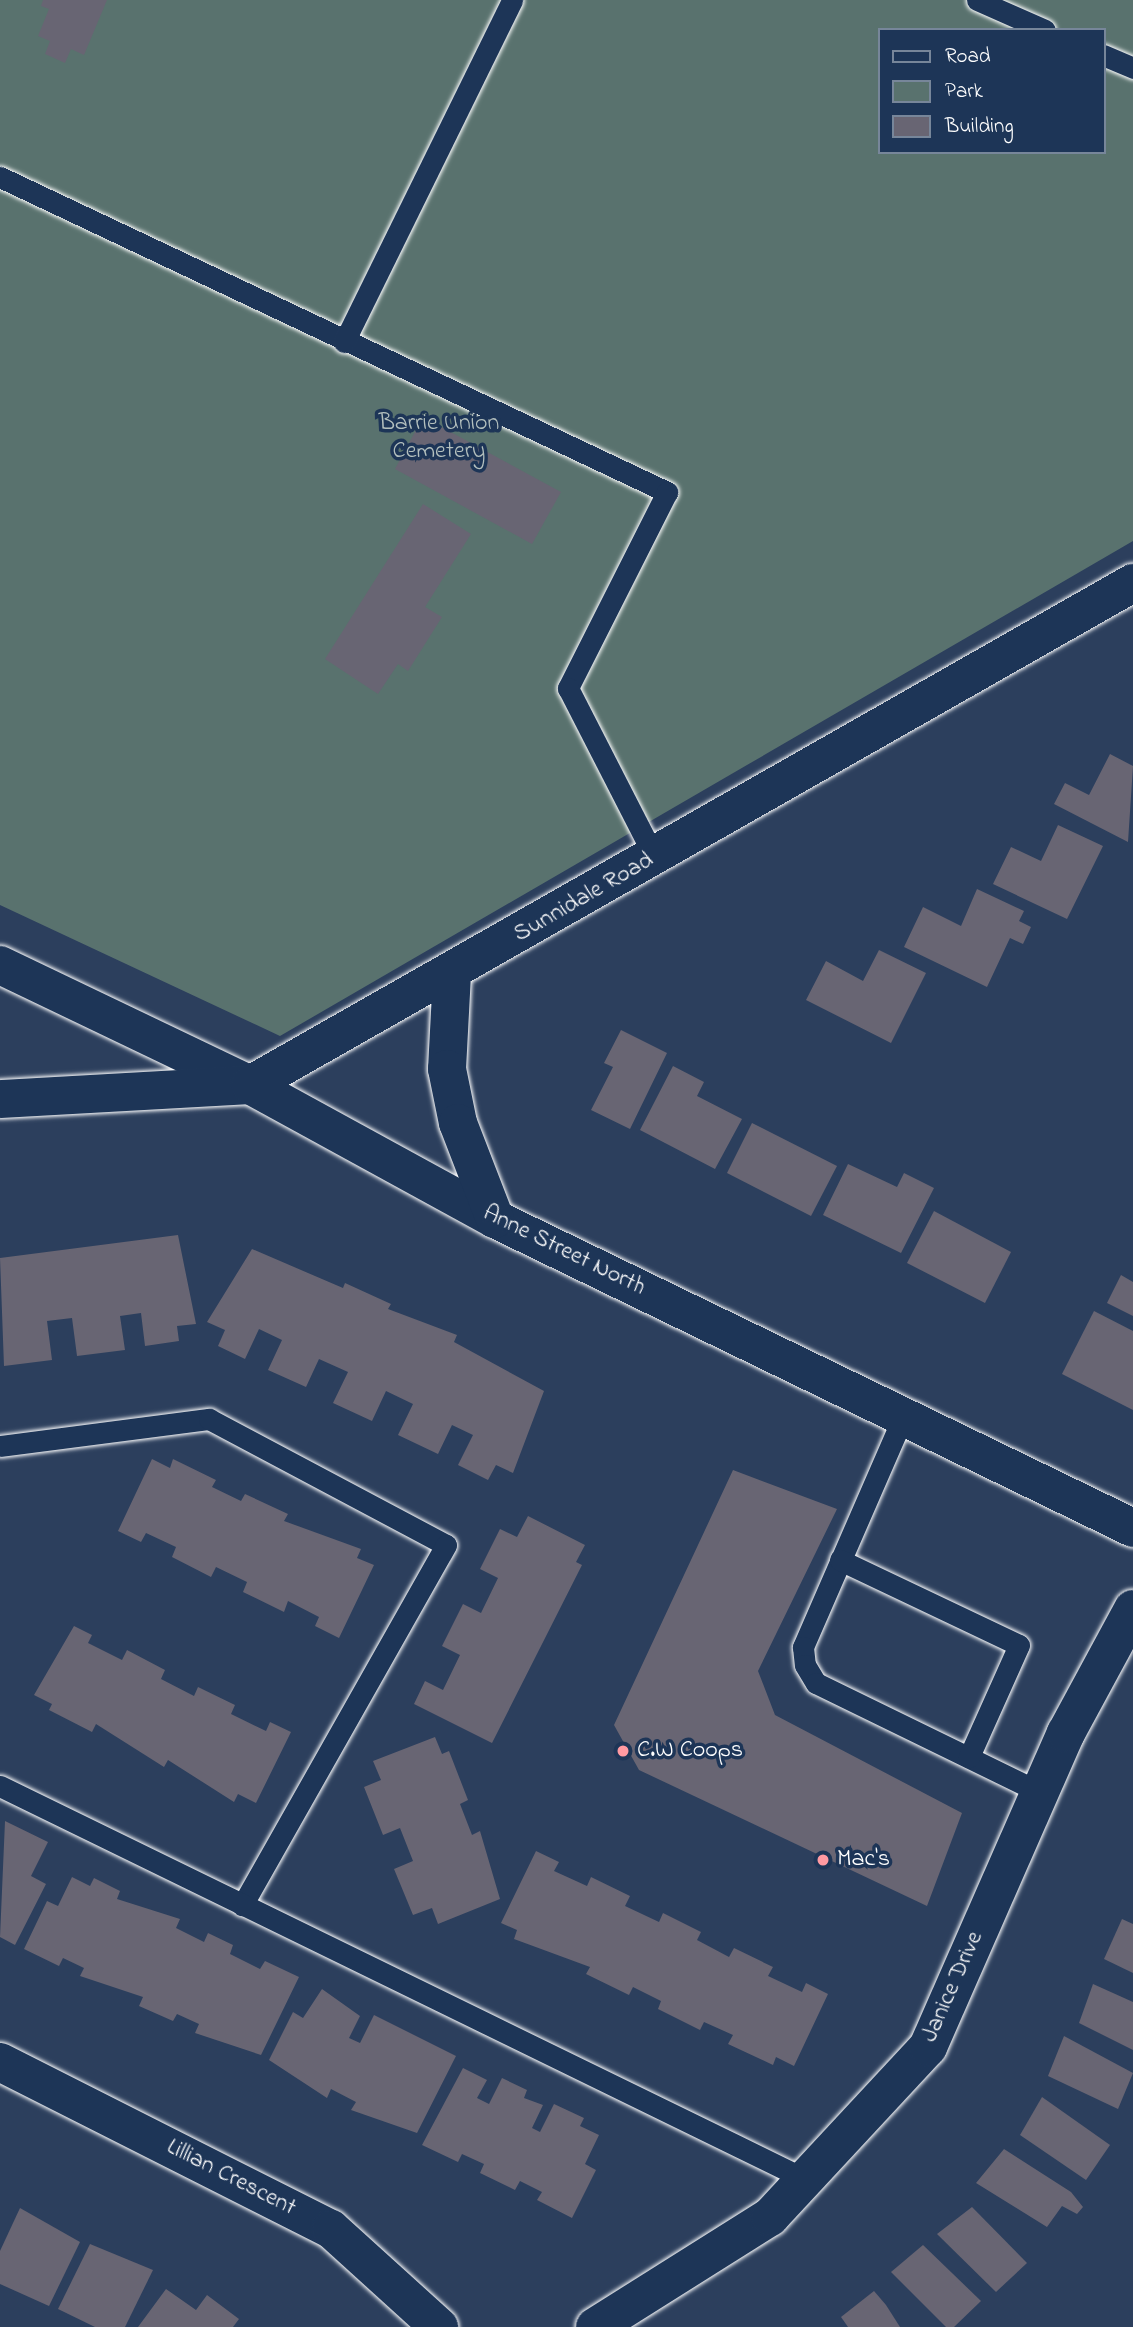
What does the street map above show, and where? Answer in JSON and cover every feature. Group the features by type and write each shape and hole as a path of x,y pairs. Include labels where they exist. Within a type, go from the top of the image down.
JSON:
{"street":[{"name":"Sunnidale Road","path":"0,1099 250,1085 452,974 1133,583"},
{"name":"Anne Street North","path":"0,965 250,1085 495,1219 1133,1528"},
{"path":"452,974 447,1069 458,1123 495,1219"},
{"name":"Janice Drive","path":"595,2327 770,2217 928,2047 1039,1792 1133,1609"},
{"name":"Lillian Crescent","path":"0,2062 331,2229 439,2327"}],"lane":[{"path":"344,342 513,0"},
{"path":"978,0 1041,28"},
{"path":"1105,56 1133,68"},
{"path":"0,177 344,342 667,492 568,688 655,858"},
{"path":"903,1416 803,1647 810,1674 816,1683 1039,1792"},
{"path":"0,1446 209,1419 446,1545 242,1905"},
{"path":"840,1560 1019,1645 969,1757"},
{"path":"0,1786 805,2179"}],"green space":[{"name":"Barrie Union Cemetery","path":"0,0 1133,0 1133,541 280,1036 0,905"}],"building":[{"path":"43,0 107,0 84,55 71,49 65,63 45,54 50,41 38,36 49,9 41,6"},
{"path":"423,417 561,492 532,544 395,469"},
{"path":"423,504 471,534 425,607 442,617 408,671 398,664 378,694 325,659"},
{"path":"1110,754 1133,766 1128,842 1054,804 1065,783 1089,795"},
{"path":"1058,825 1103,846 1067,919 993,884 1011,847 1041,861"},
{"path":"977,889 1024,911 1019,921 1031,927 1023,944 1010,938 987,987 904,947 923,907 961,926"},
{"path":"879,950 926,973 891,1043 806,1000 826,961 863,981"},
{"path":"621,1030 667,1053 630,1129 591,1110 613,1067 604,1063"},
{"path":"673,1066 704,1082 697,1096 742,1119 715,1169 640,1130"},
{"path":"752,1123 837,1166 811,1216 727,1173"},
{"path":"848,1164 897,1187 904,1173 934,1188 901,1253 823,1215"},
{"path":"934,1211 1011,1252 985,1303 907,1263"},
{"path":"178,1235 196,1324 177,1326 179,1341 145,1346 141,1313 120,1316 125,1350 77,1356 72,1318 47,1321 52,1360 4,1366 0,1258"},
{"path":"252,1249 343,1288 345,1283 391,1304 388,1309 457,1335 454,1342 544,1391 513,1473 496,1465 488,1480 458,1465 473,1435 452,1425 438,1454 398,1435 413,1404 386,1391 372,1421 333,1403 348,1372 319,1359 306,1387 268,1370 282,1340 259,1329 245,1359 218,1346 225,1330 207,1322"},
{"path":"1121,1275 1133,1282 1133,1316 1107,1303"},
{"path":"1094,1311 1133,1331 1133,1410 1062,1374"},
{"path":"152,1459 170,1468 173,1459 216,1480 212,1487 241,1501 245,1494 288,1514 284,1521 361,1549 357,1558 374,1565 339,1638 315,1626 319,1617 288,1601 284,1612 243,1592 247,1582 216,1567 211,1577 172,1557 176,1547 146,1533 141,1542 118,1531"},
{"path":"733,1470 837,1509 758,1671 775,1715 962,1813 927,1906 639,1770 614,1725"},
{"path":"528,1516 585,1545 576,1562 582,1565 492,1743 414,1704 425,1681 443,1690 460,1655 442,1646 463,1604 481,1613 498,1578 480,1569 500,1529 517,1537"},
{"path":"74,1626 92,1635 88,1643 122,1660 127,1650 165,1670 161,1679 194,1696 198,1687 235,1705 231,1714 266,1731 270,1722 291,1732 256,1803 238,1794 234,1802 168,1760 164,1767 96,1724 92,1732 49,1710 52,1704 34,1695"},
{"path":"435,1737 442,1754 449,1751 468,1800 460,1804 472,1835 480,1831 500,1899 438,1924 432,1908 413,1915 394,1869 413,1861 400,1828 383,1835 364,1787 381,1780 373,1761"},
{"path":"5,1821 48,1842 31,1876 46,1884 15,1945 0,1937"},
{"path":"536,1851 559,1862 554,1871 587,1886 591,1877 630,1896 625,1906 659,1922 663,1913 701,1932 697,1940 729,1957 734,1948 773,1967 768,1976 802,1992 806,1983 828,1994 794,2066 776,2057 773,2065 728,2044 733,2035 704,2022 700,2030 658,2009 661,2001 633,1987 629,1995 586,1974 590,1967 514,1939 517,1930 501,1923"},
{"path":"72,1877 90,1886 94,1878 120,1891 117,1899 180,1919 176,1928 204,1942 208,1933 233,1945 230,1954 260,1969 265,1961 299,1977 261,2055 195,2033 199,2024 177,2014 173,2021 139,2006 143,1997 80,1976 84,1968 63,1958 59,1966 24,1949 47,1901 58,1906"},
{"path":"1122,1919 1133,1924 1133,1973 1104,1959"},
{"path":"1093,1984 1133,2002 1133,2050 1079,2023"},
{"path":"322,1989 360,2016 349,2038 360,2043 374,2015 456,2056 417,2133 351,2110 356,2102 331,2089 327,2098 269,2060 293,2012 303,2018"},
{"path":"1064,2036 1133,2073 1118,2109 1048,2076"},
{"path":"463,2068 487,2080 477,2098 489,2104 502,2078 527,2090 524,2098 543,2105 532,2128 540,2132 554,2104 584,2118 580,2126 599,2135 585,2164 596,2170 572,2218 537,2200 542,2192 520,2181 515,2190 480,2173 484,2164 462,2154 458,2162 422,2145"},
{"path":"1042,2097 1110,2145 1086,2180 1020,2135"},
{"path":"1004,2149 1071,2192 1083,2207 1077,2214 1062,2206 1047,2227 976,2183"},
{"path":"972,2207 1027,2263 996,2292 937,2234"},
{"path":"20,2208 80,2242 49,2306 0,2284 0,2251"},
{"path":"90,2244 153,2270 125,2327 95,2327 58,2309"},
{"path":"923,2245 981,2301 954,2327 946,2327 891,2272"},
{"path":"166,2289 196,2310 207,2295 239,2319 233,2327 138,2327"},
{"path":"874,2291 900,2327 848,2327 841,2317"}],"place":[{"name":"C.W Coops","path":"623,1751"},
{"name":"Mac's","path":"823,1860"}]}
